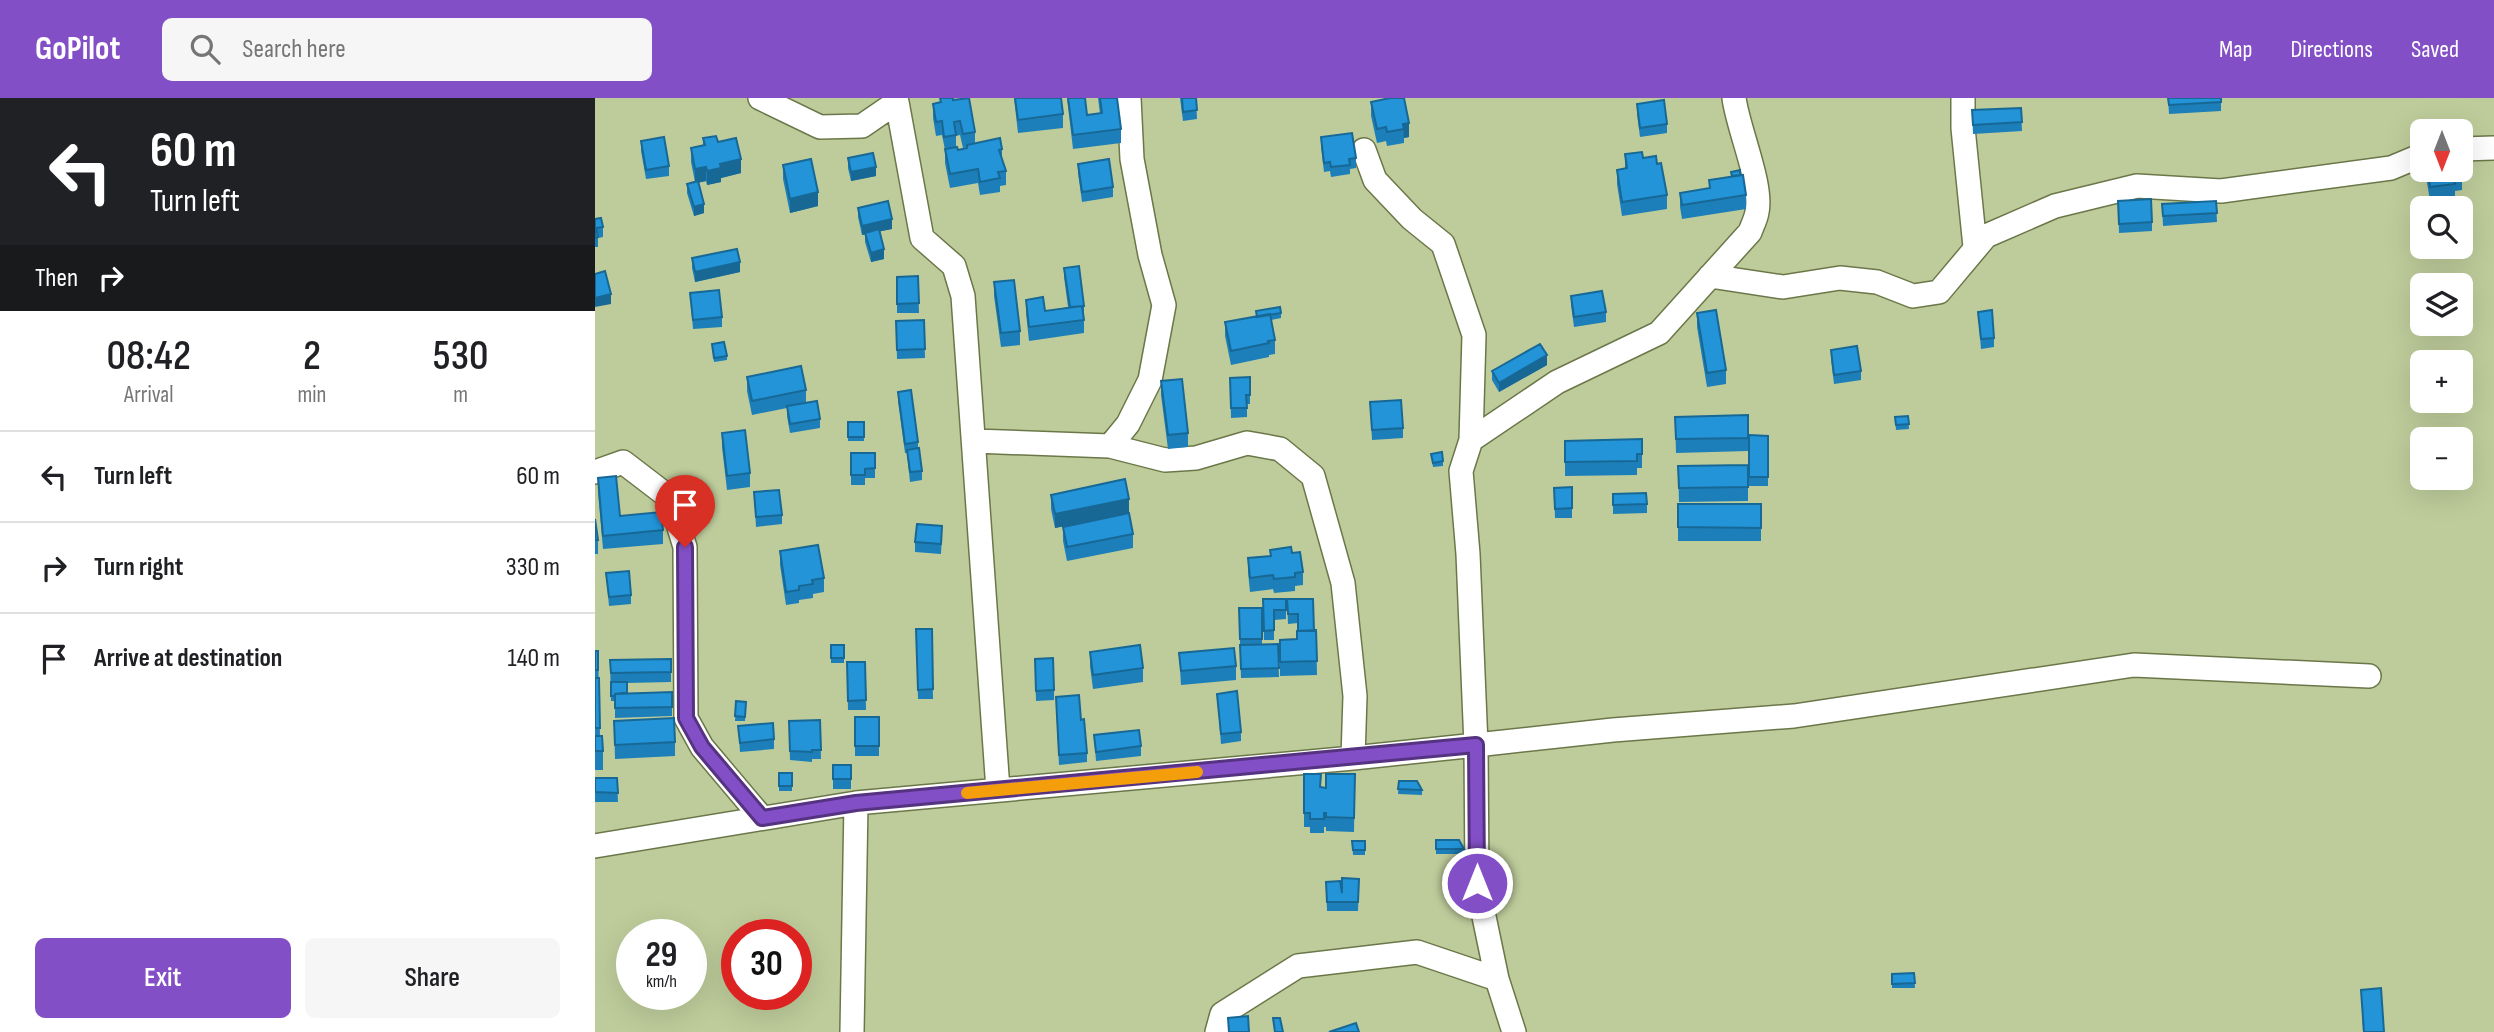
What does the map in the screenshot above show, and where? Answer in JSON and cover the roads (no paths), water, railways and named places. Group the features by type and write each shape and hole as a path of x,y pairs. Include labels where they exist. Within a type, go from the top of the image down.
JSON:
{"street":[{"path":"760,98 820,127 862,126 897,102 922,238 954,266 963,296 998,790"},
{"path":"1110,446 1128,424 1150,380 1164,305 1150,255 1132,159 1129,98"},
{"path":"1471,439 1557,382 1659,333 1750,232 1758,211 1758,191 1734,98"},
{"path":"1963,98 1963,128 1975,247"},
{"path":"2473,149 2494,148"},
{"path":"1364,150 1375,180 1412,219 1443,244 1474,335 1471,439 1461,471 1468,554 1476,745 1477,883 1497,979 1514,1032"},
{"path":"1710,275 1783,288 1840,278 1877,282 1913,296 1939,292 1986,236 2056,206 2137,186 2221,191 2391,168 2410,160"},
{"path":"974,441 1110,446 1165,460 1196,458 1247,443 1280,449 1313,476 1343,583 1355,696 1353,758"},
{"path":"595,471 623,462 670,498 685,547 686,718 702,747 762,818"},
{"path":"595,846 856,803 1353,758 1613,730 1794,716 2134,665 2369,676"},
{"path":"852,1032 856,803"},
{"path":"1217,1032 1222,1014 1298,966 1417,952 1497,979"}]}
